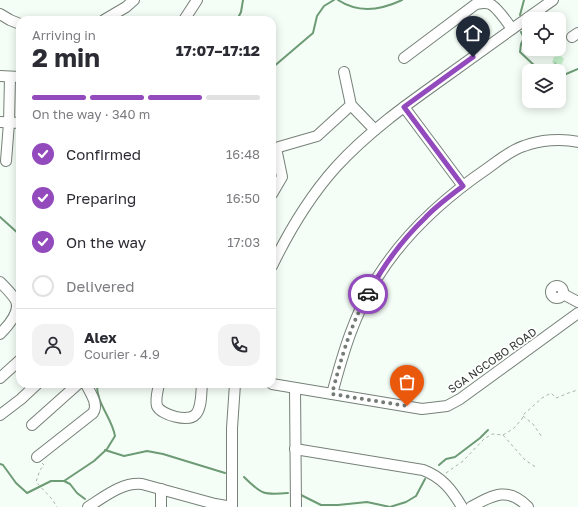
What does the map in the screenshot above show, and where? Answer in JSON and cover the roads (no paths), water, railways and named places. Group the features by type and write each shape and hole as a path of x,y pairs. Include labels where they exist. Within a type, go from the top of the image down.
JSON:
{"street":[{"path":"111,16 126,7 134,0"},
{"path":"187,16 197,0"},
{"path":"276,255 291,228 318,189 341,162 375,130 404,107 552,0"},
{"path":"404,58 476,4 490,4 495,7 512,29"},
{"path":"0,14 16,22"},
{"path":"344,72 351,105 375,130"},
{"path":"6,161 4,122 5,76 16,77"},
{"path":"276,147 317,136 351,105"},
{"path":"404,107 463,186"},
{"path":"4,122 16,123"},
{"path":"332,394 341,358 354,321 376,278 408,235 426,216 463,186 511,151 525,145 539,142 558,140 578,142"},
{"path":"276,155 282,177 276,187"},
{"path":"0,282 15,298 16,302"},
{"path":"563,294 578,302"},
{"path":"0,334 16,310"},
{"name":"SGA NGCOBO ROAD","path":"276,385 422,409 447,406 495,375 578,313"},
{"path":"0,378 16,364"},
{"path":"0,415 33,388"},
{"path":"32,425 74,388"},
{"path":"37,457 93,413 96,409 96,404 88,388"},
{"path":"158,388 156,400 161,410 167,414 188,419 194,417 197,413 201,388"},
{"path":"88,507 130,484 142,484 215,504 232,507 232,428 235,388"},
{"path":"294,388 296,507"},
{"path":"295,449 413,468 432,473 449,487 462,507"},
{"path":"161,489 161,507"},
{"path":"471,507 497,494 514,496 528,507"}],"waterway":[{"path":"239,16 243,0"},
{"path":"276,65 313,33 317,16 324,6 334,0"},
{"path":"338,0 362,9 378,8 402,0"},
{"path":"520,15 524,0"},
{"path":"521,32 524,38 521,44 520,52 533,64"},
{"path":"566,74 578,69"},
{"path":"0,217 16,231"},
{"path":"0,464 3,465 16,483 27,493 51,481 64,481 94,461 107,449 115,436 111,423 101,404 97,388"},
{"path":"439,465 446,459 455,457 488,430"},
{"path":"105,450 124,456 147,451 163,454 225,473"},
{"path":"244,477 255,487 268,494 288,493"},
{"path":"390,507 406,502 416,496 425,479"},
{"path":"64,481 70,484 77,493 85,499"},
{"path":"301,495 321,505 367,502 390,507"}]}
